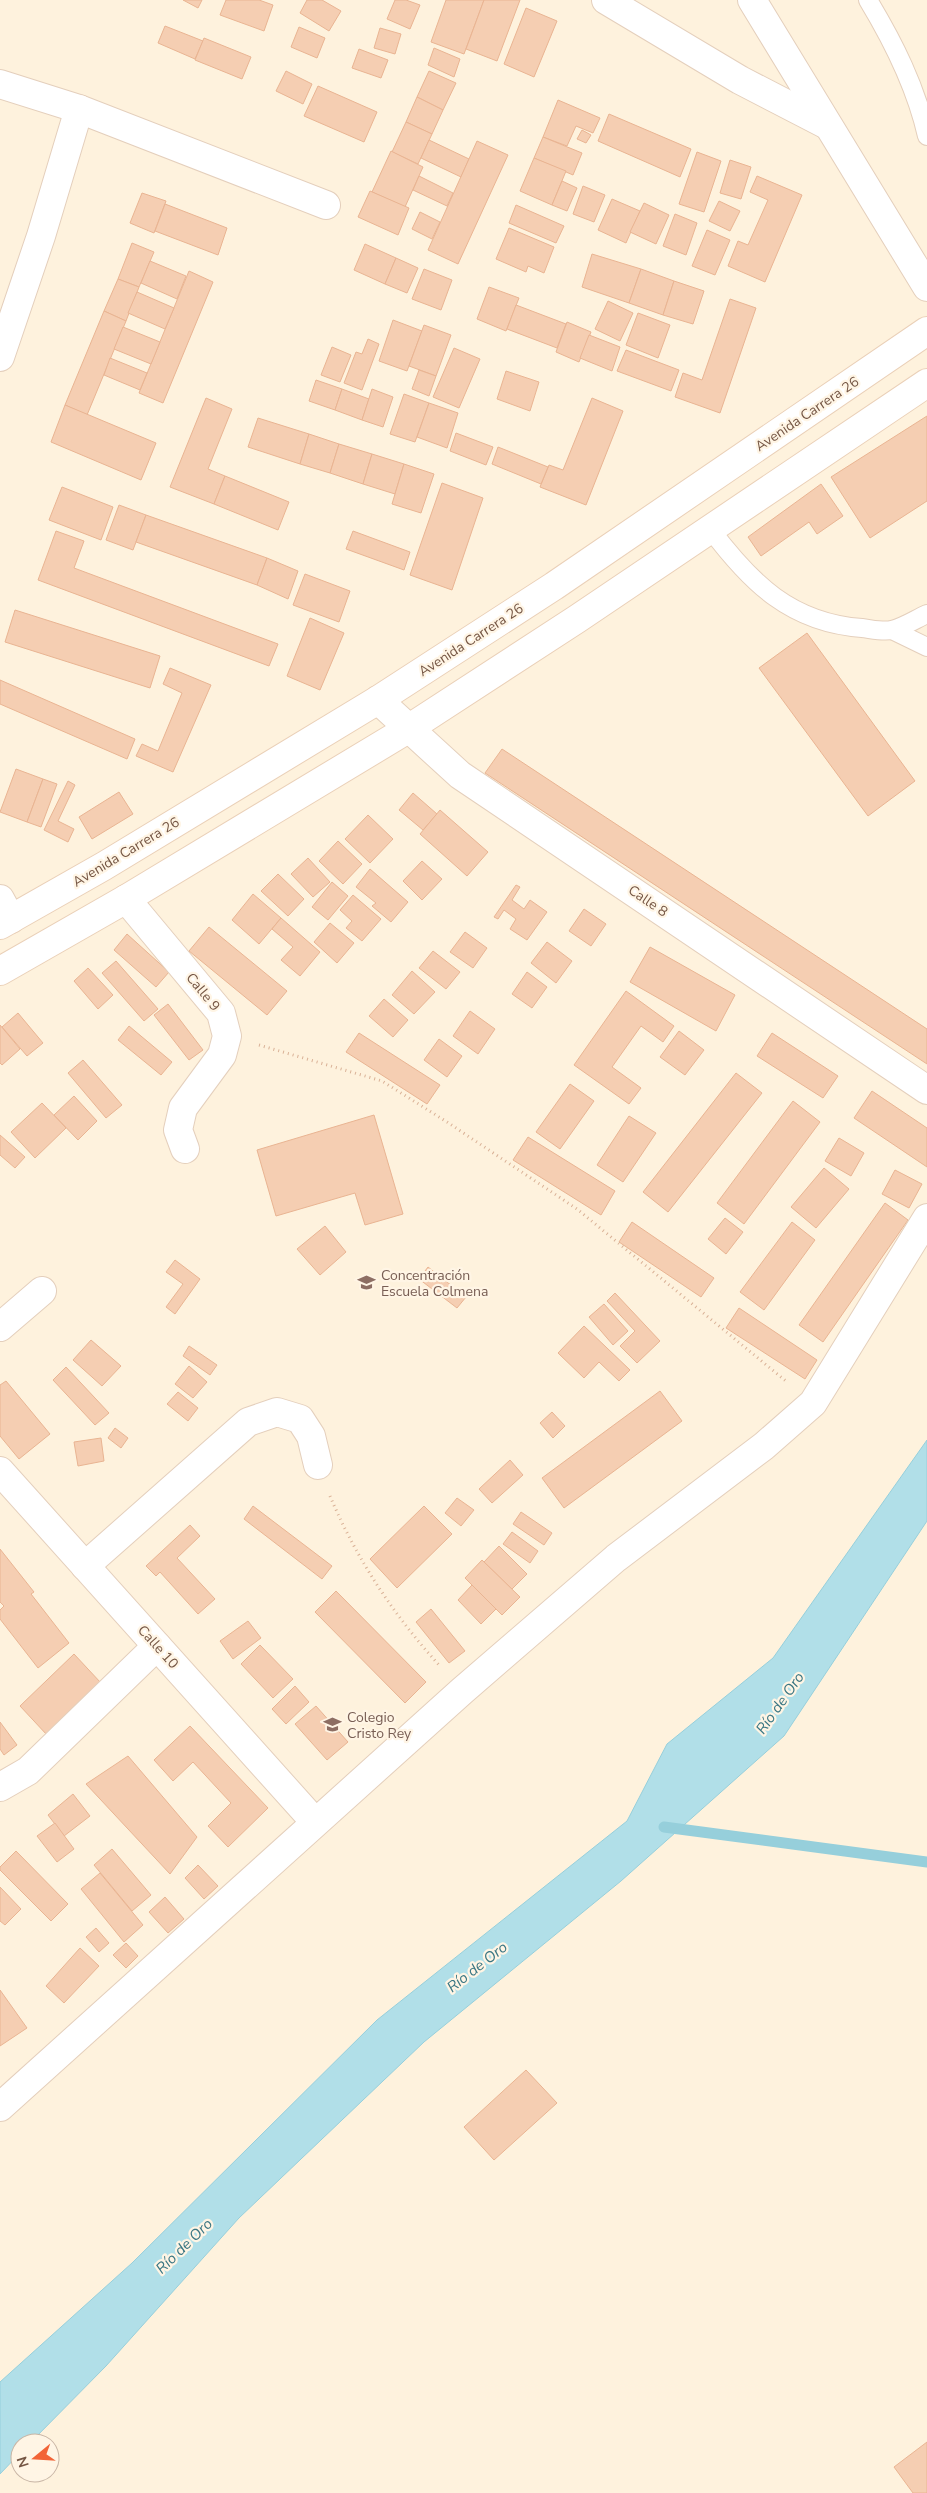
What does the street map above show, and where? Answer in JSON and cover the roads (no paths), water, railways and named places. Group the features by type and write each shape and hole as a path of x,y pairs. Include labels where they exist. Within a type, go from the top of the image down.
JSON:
{"street":[{"path":"606,0 740,80 827,125"},
{"path":"752,0 927,287"},
{"path":"0,84 79,109 326,205"},
{"path":"0,357 41,236 79,109"},
{"name":"Avenida Carrera 26","path":"4,914 378,700 554,586 927,331"},
{"path":"0,971 126,899 408,729 711,530 927,383"},
{"name":"Calle 8","path":"378,700 460,775 927,1090"},
{"name":"Calle 9","path":"126,899 222,1014 227,1036 222,1055 183,1108 178,1130 185,1149"},
{"path":"0,2107 462,1691 616,1558 764,1446 813,1403 927,1218"},
{"path":"0,1327 42,1291"},
{"path":"85,1566 248,1422 277,1412 300,1419 311,1436 318,1465"},
{"name":"Calle 10","path":"0,1471 315,1822"},
{"path":"0,1787 28,1771 157,1646"}],"lane":[{"path":"868,0 892,41 920,104 927,136"},
{"path":"711,530 742,570 776,598 805,614 841,627 892,630 927,647"},
{"path":"892,630 927,614"}],"water":[{"name":"Río de Oro","path":"927,1440 927,1521 784,1736 621,1881 424,2042 239,2218 106,2366 40,2433 10,2433 10,2464 0,2474 0,2382 132,2263 377,2020 627,1821 667,1744 773,1658"}],"waterway":[{"path":"664,1827 927,1862"}],"place":[{"name":"Concentración Escuela Colmena","path":"367,1283"},
{"name":"Colegio Cristo Rey","path":"333,1725"}]}
